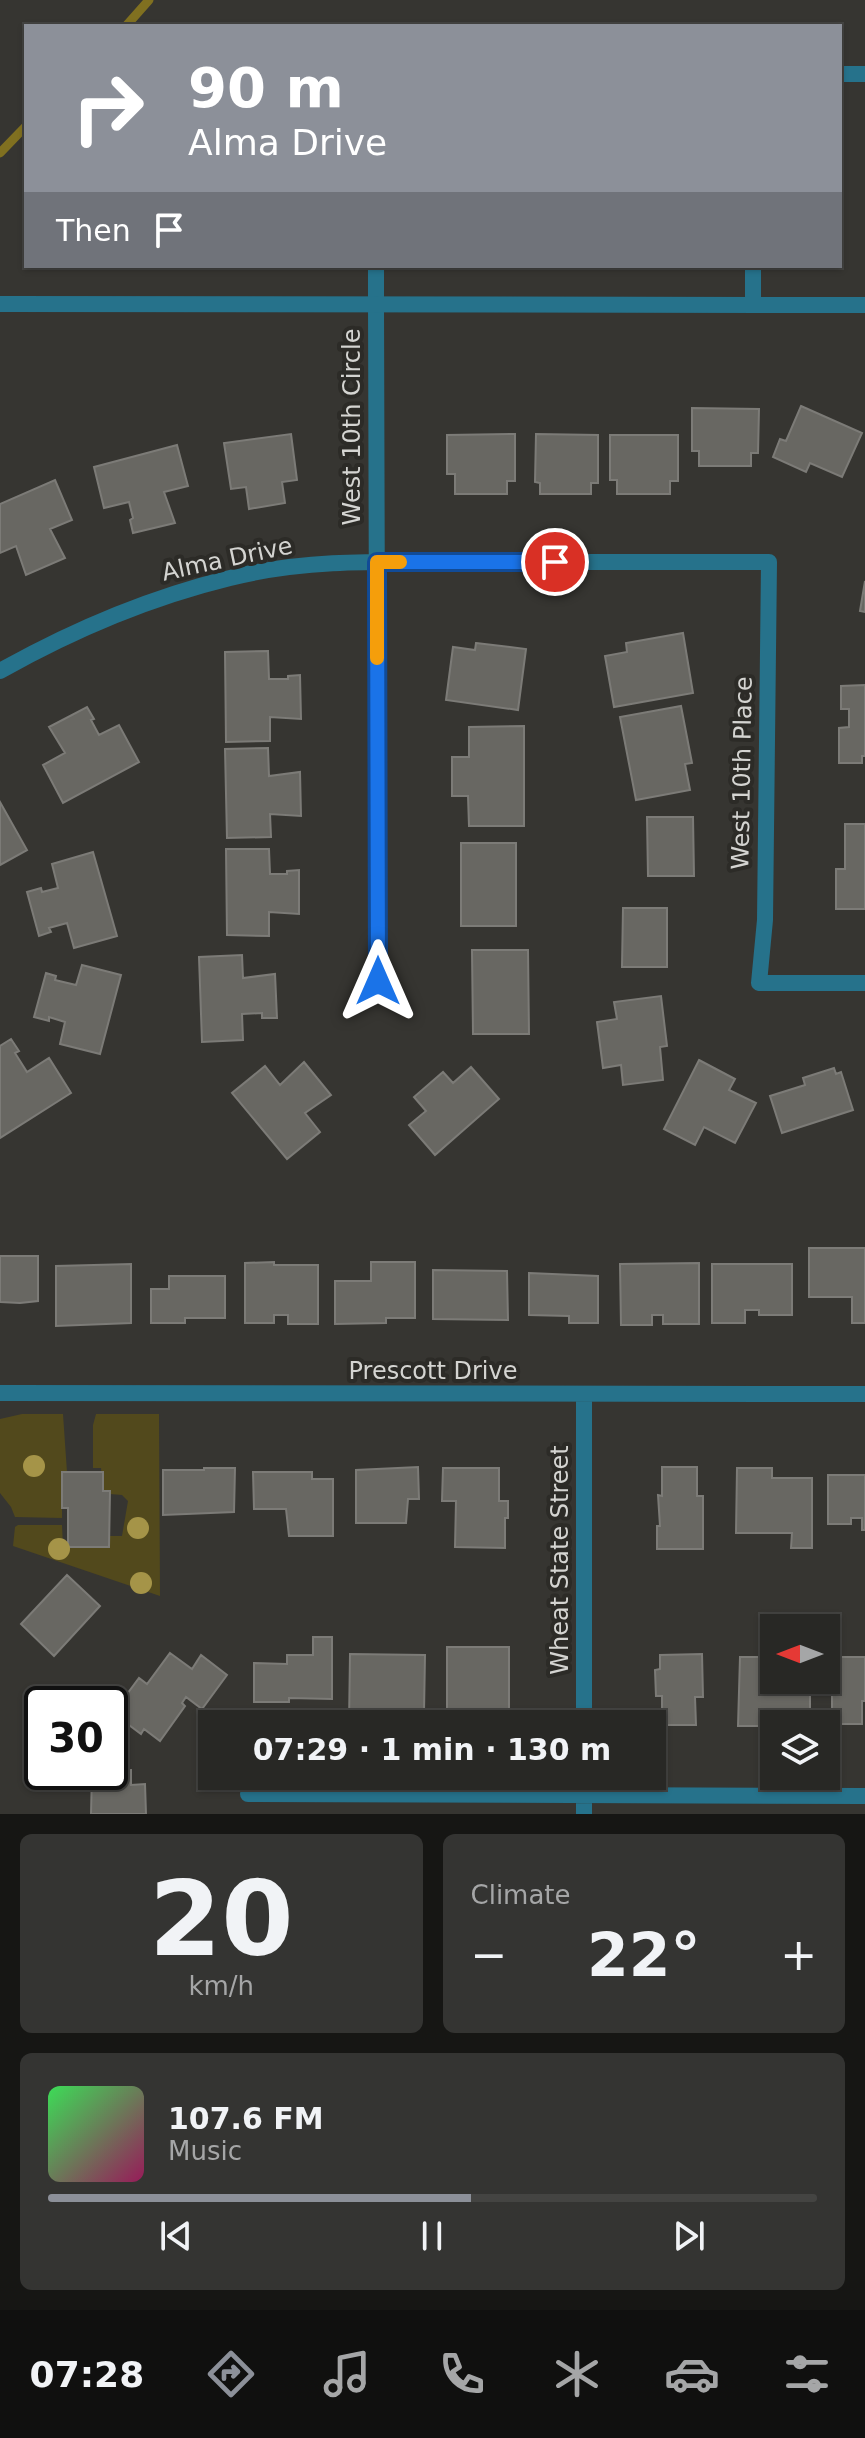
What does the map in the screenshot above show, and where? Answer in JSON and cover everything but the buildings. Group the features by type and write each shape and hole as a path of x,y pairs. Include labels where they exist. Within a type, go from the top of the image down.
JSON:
{"street":[{"path":"842,74 865,74"},
{"name":"West 10th Circle","path":"376,268 378,981"},
{"path":"753,268 753,305"},
{"path":"0,304 865,305"},
{"name":"Alma Drive","path":"0,671 86,627 156,599 232,577 293,567 377,562 769,562"},
{"name":"West 10th Place","path":"769,562 765,920 759,983 865,983"},
{"name":"Prescott Drive","path":"0,1393 865,1394"},
{"name":"Wheat State Street","path":"584,1395 584,1710"},
{"path":"584,1790 584,1814"},
{"path":"248,1794 865,1796"}],"shaded area":[{"path":"22,1414 63,1414 67,1472 62,1472 62,1518 15,1517 0,1493 0,1419"},
{"path":"96,1414 159,1414 160,1596 13,1546 15,1527 18,1525 62,1525 63,1547 109,1547 109,1536 122,1536 128,1501 122,1495 103,1491 101,1468 93,1468"}],"waterway":[{"path":"128,24 149,0"},
{"path":"0,153 24,128"}],"slow traffic":[{"path":"377,658 377,562 400,562"}],"route":[{"path":"378,981 377,562 555,562"}]}
